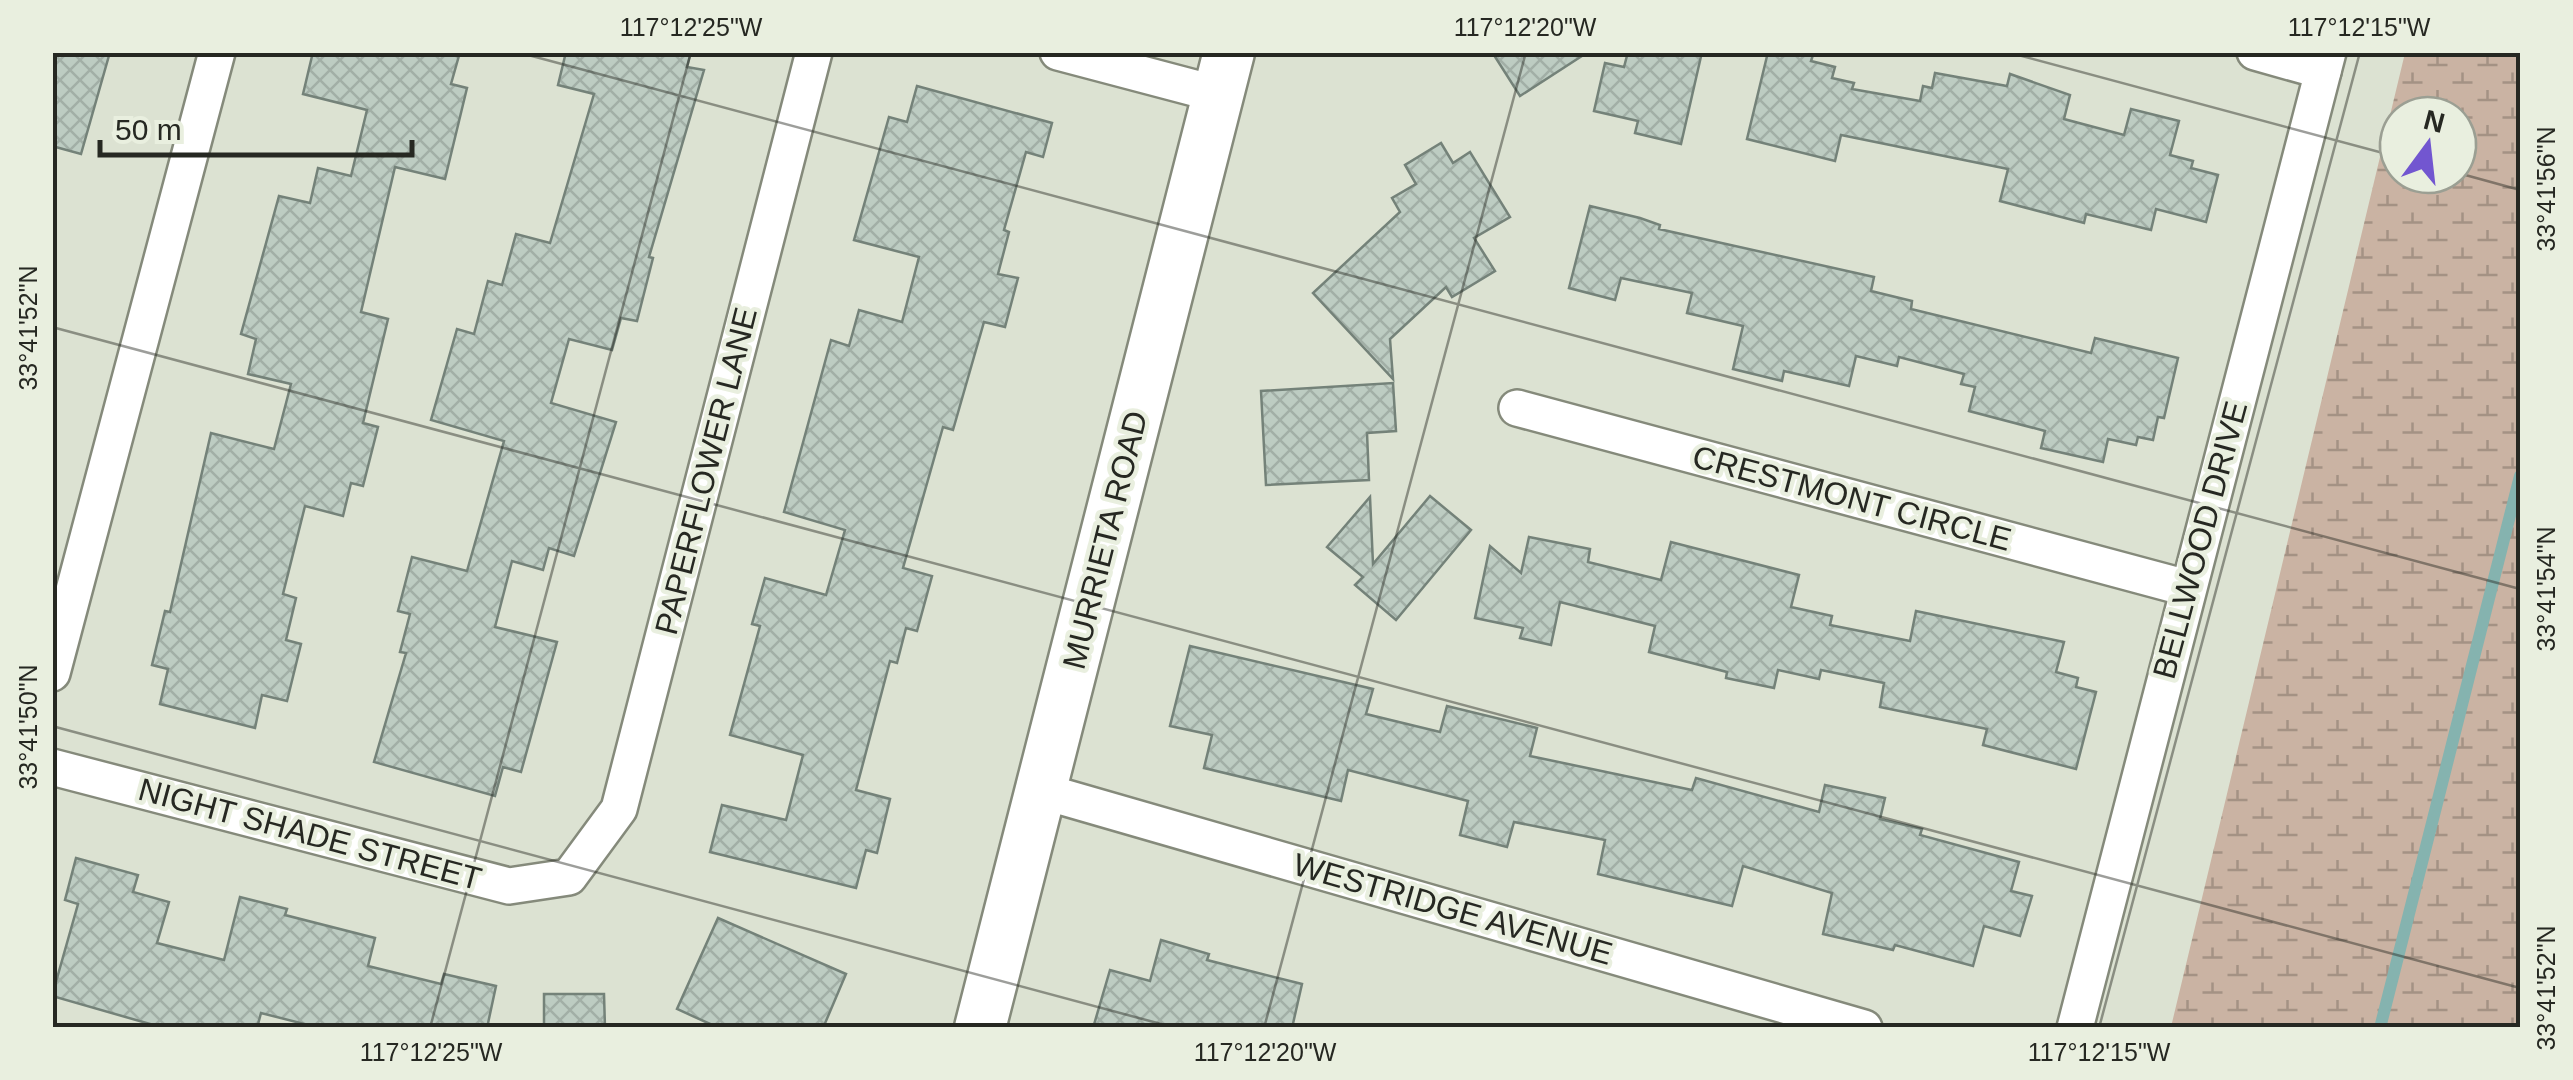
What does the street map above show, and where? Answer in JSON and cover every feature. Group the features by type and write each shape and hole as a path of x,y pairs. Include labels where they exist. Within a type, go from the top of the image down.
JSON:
{"main road":[{"name":"MURRIETA ROAD","path":"980,1028 1223,74"}],"street":[{"path":"52,673 217,52"},
{"name":"PAPERFLOWER LANE","path":"570,876 619,810 814,52"},
{"path":"1058,52 1223,74"},
{"path":"2255,52 2325,62"},
{"name":"BELLWOOD DRIVE","path":"2076,1028 2325,62"},
{"name":"CRESTMONT CIRCLE","path":"1517,408 2187,588"},
{"name":"NIGHT SHADE STREET","path":"52,767 508,886 570,876"},
{"name":"WESTRIDGE AVENUE","path":"1042,790 1864,1028"}],"green space":[{"path":"2405,53 2520,53 2520,1027 2171,1027 2378,165 2378,195 2478,195 2478,95 2395,95"}],"building":[{"path":"52,52 110,52 81,154 52,146"},
{"path":"313,52 460,52 451,84 467,88 445,179 395,167 361,312 388,319 363,423 378,427 363,486 351,483 343,516 305,506 283,594 296,598 286,640 301,644 287,701 262,695 255,728 160,704 168,669 152,665 165,611 170,612 211,433 274,449 291,384 248,374 256,339 241,334 279,196 310,203 318,168 351,176 367,110 303,94"},
{"path":"566,52 691,52 687,67 704,70 649,257 653,258 637,321 621,318 612,350 569,339 551,403 616,422 574,556 549,548 543,570 512,561 495,627 557,642 521,772 503,767 495,796 374,762 406,653 400,652 410,614 398,611 412,557 467,571 504,441 431,420 457,329 474,334 488,281 502,285 516,234 550,243 594,94 558,85"},
{"path":"1492,52 1588,52 1520,96"},
{"path":"1628,52 1702,52 1681,144 1635,133 1638,121 1594,111 1605,63 1624,67"},
{"path":"1768,52 1814,52 1811,61 1835,67 1832,78 1854,83 1852,89 1920,101 1923,86 1932,88 1935,73 2007,86 2010,74 2070,95 2064,119 2124,135 2131,109 2179,121 2170,155 2193,161 2191,168 2218,175 2206,222 2156,209 2151,230 2086,214 2084,223 2000,201 2008,169 1841,135 1835,161 1747,139"},
{"path":"917,86 1052,123 1043,157 1026,152 1004,230 1009,232 998,274 1018,278 1005,327 984,322 953,430 943,427 903,568 932,576 917,631 906,628 897,663 890,661 856,790 890,799 877,853 866,850 856,888 710,852 722,805 786,820 803,755 730,735 760,626 752,624 765,578 826,595 845,530 784,512 831,340 849,346 859,310 902,322 919,257 854,240 889,117 907,122"},
{"path":"1441,143 1453,163 1470,152 1510,217 1474,238 1495,271 1452,297 1446,287 1390,339 1393,379 1313,293 1400,212 1392,198 1416,184 1405,165"},
{"path":"1590,206 1640,218 1660,225 1659,229 1874,277 1871,291 1912,301 1911,309 2091,353 2095,338 2178,358 2164,418 2158,417 2153,440 2138,437 2136,445 2108,439 2103,462 2041,448 2045,431 1969,411 1975,387 1961,384 1964,374 1899,357 1897,366 1856,356 1849,386 1784,371 1782,381 1733,369 1743,326 1687,313 1692,293 1621,278 1615,300 1569,288"},
{"path":"1393,383 1396,431 1367,433 1369,480 1266,485 1261,391"},
{"path":"1430,496 1471,530 1396,620 1355,585 1363,577 1327,547 1370,497 1373,564"},
{"path":"1529,537 1590,549 1588,562 1661,580 1671,542 1799,575 1791,607 1832,616 1830,625 1910,641 1916,611 2064,642 2056,672 2078,678 2076,687 2096,692 2076,769 1983,745 1987,729 1880,707 1884,683 1821,670 1819,679 1778,670 1774,688 1726,678 1727,672 1649,652 1655,626 1560,602 1551,645 1520,638 1523,628 1475,618 1490,546 1521,573"},
{"path":"1190,646 1373,689 1366,714 1440,732 1447,706 1537,728 1530,756 1692,790 1696,778 1819,812 1825,785 1885,798 1880,819 1922,829 1920,835 2019,862 2011,891 2032,896 2020,936 1984,926 1973,966 1895,945 1893,950 1823,934 1832,893 1743,866 1732,906 1598,874 1605,840 1514,822 1507,847 1460,835 1468,801 1348,770 1341,801 1204,768 1212,735 1170,726"},
{"path":"76,858 138,875 133,892 169,902 157,943 224,960 240,897 287,909 285,915 375,938 368,966 441,984 444,974 496,986 487,1028 320,1028 261,1013 257,1028 164,1028 52,996 78,904 65,900"},
{"path":"718,918 846,974 823,1028 719,1028 677,1009"},
{"path":"1161,940 1209,954 1207,960 1302,984 1292,1028 1093,1028 1110,970 1150,981"},
{"path":"544,994 604,994 605,1028 544,1028"}],"waterway":[{"path":"2380,1028 2520,476"}]}
